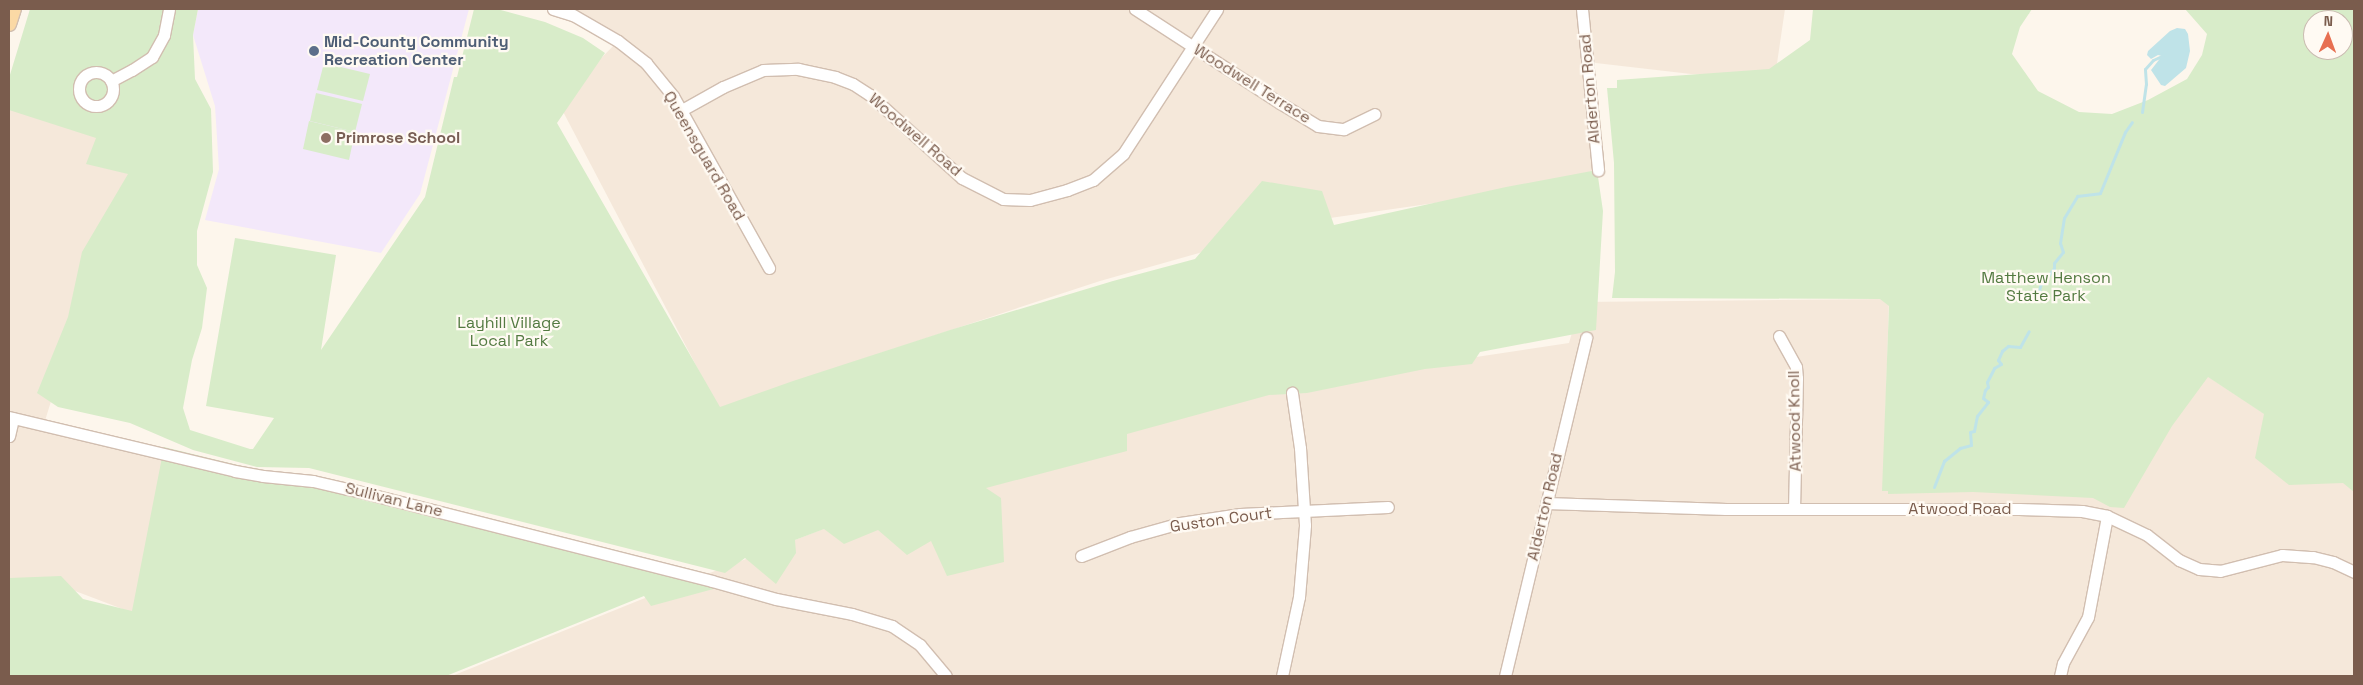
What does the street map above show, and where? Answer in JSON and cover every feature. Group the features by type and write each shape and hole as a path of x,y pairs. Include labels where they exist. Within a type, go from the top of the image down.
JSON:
{"main road":[{"path":"9,24 14,9"}],"street":[{"path":"111,80 132,70 152,57 164,36 168,9"},
{"name":"Queensguard Road","path":"553,9 573,15 618,40 646,63 673,96 770,268"},
{"name":"Woodwell Terrace","path":"1135,9 1318,126 1344,129 1375,114"},
{"name":"Woodwell Road","path":"680,111 723,87 763,70 798,69 835,77 853,84 870,95 962,178 1003,199 1030,200 1067,190 1093,180 1106,171 1123,154 1218,9"},
{"name":"Alderton Road","path":"1582,9 1598,170"},
{"name":"Atwood Knoll","path":"1779,336 1796,367 1798,378 1794,509"},
{"name":"Alderton Road","path":"1504,676 1586,338"},
{"path":"1282,676 1298,596 1305,510 1300,448 1292,393"},
{"path":"9,436 11,417"},
{"name":"Sullivan Lane","path":"11,417 235,471 313,481 349,488 702,578 776,599 852,614 892,626 920,645 946,676"},
{"name":"Atwood Road","path":"1546,503 1794,509 2019,509 2082,511 2107,516 2147,535 2178,560 2198,569 2220,571 2282,555 2313,556 2333,562 2354,572"},
{"name":"Guston Court","path":"1081,556 1130,537 1180,523 1240,514 1388,507"},
{"path":"2060,676 2063,663 2088,617 2107,516"}],"shaded area":[{"name":"Primrose School","path":"198,9 469,9 420,194 381,253 205,220 219,169 215,106 193,35"},
{"path":"553,9 1785,9 1775,77 1691,74 1587,62 1598,170 1589,181 1316,220 1100,281 802,379 721,413 558,102 618,41"},
{"path":"9,100 154,148 98,249 44,424 184,452 133,613 41,578 9,584"},
{"path":"1889,299 1883,491 2198,370 2354,473 2354,676 452,676 640,600 849,519 1018,461 1283,386 1569,343 1581,302"}],"green space":[{"name":"Layhill Village Local Park","path":"30,9 198,9 193,35 195,79 211,109 213,172 197,231 197,265 207,288 202,328 192,360 183,408 190,430 250,449 253,449 274,418 206,406 235,238 336,255 321,350 425,197 454,77 457,77 474,9 497,9 545,22 583,38 605,53 557,123 720,407 950,330 1113,281 1195,259 1262,181 1322,191 1334,225 1506,187 1597,170 1603,211 1596,330 1480,352 1472,364 1425,369 1307,393 1269,395 1127,434 1127,451 986,488 1001,498 1004,562 947,576 931,541 907,555 878,530 844,544 824,529 795,540 796,553 776,584 745,558 725,573 309,468 257,467 193,450 130,423 58,407 37,393 68,317 82,252 128,174 86,164 96,138 9,110 9,78"},
{"name":"Matthew Henson State Park","path":"1813,9 2032,9 2020,27 2012,54 2038,91 2079,112 2112,114 2148,100 2187,79 2202,55 2207,34 2185,9 2354,9 2354,492 2343,483 2289,485 2255,458 2264,414 2208,377 2172,426 2124,508 2110,507 2093,498 1973,492 1888,494 1888,491 1882,491 1889,306 1880,299 1612,298 1615,272 1614,163 1607,88 1617,88 1617,80 1769,69 1810,40"},
{"path":"324,63 370,74 363,101 317,90"},
{"path":"316,93 362,104 355,132 310,121"},
{"path":"309,121 355,132 349,160 303,149"},
{"path":"164,447 694,577 685,580 717,588 651,606 644,596 446,676 9,676 9,578 61,576 83,599 132,611"}],"water":[{"path":"2177,28 2185,29 2188,34 2190,51 2186,68 2165,86 2161,85 2151,70 2162,56 2158,55 2151,59 2147,55 2148,51 2170,31"}],"waterway":[{"path":"2142,112 2146,84 2145,69 2153,60 2162,56"},
{"path":"2046,300 2039,290 2043,276 2048,276 2054,268 2054,263 2063,252 2060,243 2064,218 2077,196 2100,193 2125,132 2132,122"},
{"path":"1934,487 1944,461 1960,448 1971,445 1970,432 1974,431 1977,416 1988,402 1983,398 1988,387 1987,382 1994,368 2001,364 1998,360 2002,351 2008,346 2020,347 2029,331"}],"place":[{"name":"Mid-County Community Recreation Center","path":"314,51"},
{"name":"Primrose School","path":"326,138"}]}
